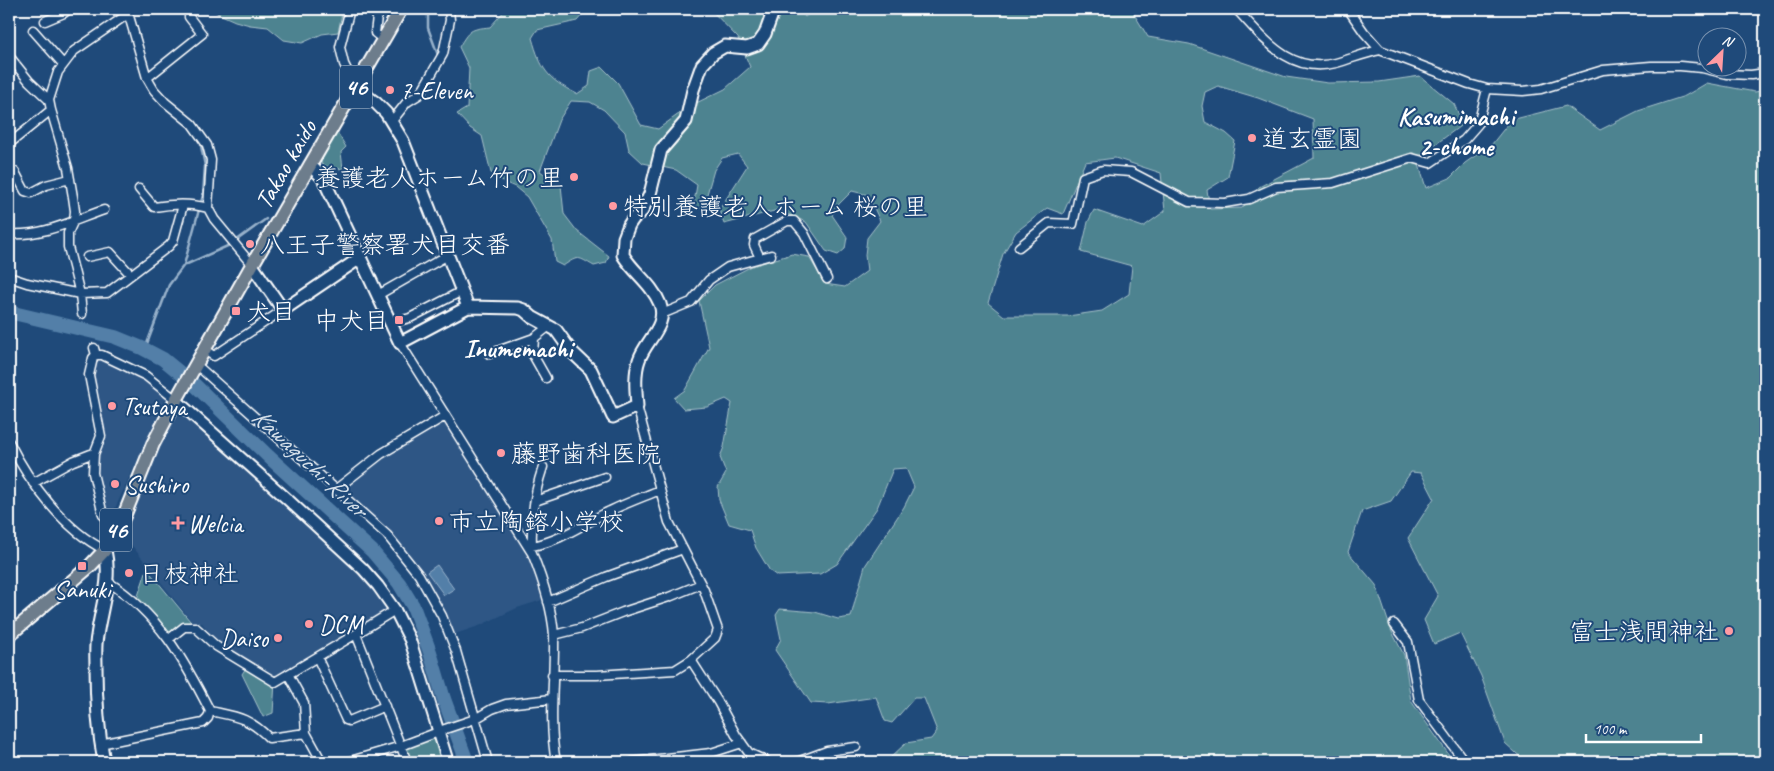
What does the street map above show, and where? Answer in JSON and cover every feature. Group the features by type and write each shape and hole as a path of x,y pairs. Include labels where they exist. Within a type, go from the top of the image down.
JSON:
{"main road":[{"name":"Takao kaido","path":"197,369 204,350 252,265 401,9"},
{"path":"310,165 323,178 400,343 468,307 518,308 524,310 560,334 571,351 591,370 613,417 637,406 637,364 641,354 660,324 662,314 661,306 653,290 623,255 624,238 633,219 642,211 650,194 661,150 686,121 693,90 702,65 713,53 725,46 747,48 758,44 765,34 774,9"},
{"path":"356,88 376,104 392,122 403,141 468,307"},
{"path":"252,265 283,310 360,258"},
{"name":"46","path":"9,635 90,566 105,550 132,497 153,444 178,396 197,369"},
{"path":"104,762 100,744 96,701 96,638 108,582 108,561 105,550"}],"street":[{"path":"45,20 64,13 69,9"},
{"path":"350,9 340,47 344,64 356,88"},
{"path":"378,9 375,33 384,40"},
{"path":"392,122 408,102 420,94 442,54 450,20 449,9"},
{"path":"1236,9 1278,53 1294,61 1324,65 1336,63 1363,53 1380,50"},
{"path":"1348,9 1364,32 1380,50 1487,89 1523,91 1541,89 1603,70 1651,66 1702,68 1727,74 1765,74"},
{"path":"82,314 80,294 68,247 68,233 74,220 75,211 70,179 50,100 58,72 74,51 128,11 147,78 154,90 165,102 192,124 207,145 211,160 203,207"},
{"path":"147,78 202,34 189,18"},
{"path":"33,30 63,64"},
{"path":"9,56 29,81 50,100"},
{"path":"1019,247 1049,223 1073,224 1083,177 1103,170 1131,172 1189,202 1225,203 1249,199 1276,187 1333,183 1412,158 1430,163 1464,140 1478,124 1487,89"},
{"path":"9,144 51,110"},
{"path":"15,172 25,191 31,193 46,185 70,179"},
{"path":"139,189 154,207 168,204 203,207 252,265"},
{"path":"9,277 27,283 80,294 107,293 169,246 173,241 183,205"},
{"path":"9,234 34,234 66,225 74,220 104,210"},
{"path":"760,258 754,245 755,239 787,221 794,221 804,234 827,280"},
{"path":"87,257 110,252 131,275"},
{"path":"378,296 448,255"},
{"path":"662,314 691,302 709,280 728,268 771,255"},
{"path":"391,323 410,318 462,291"},
{"path":"204,350 214,356 283,310"},
{"path":"489,354 534,338 548,327"},
{"path":"534,338 533,356 546,378"},
{"path":"400,343 530,547 548,602 554,635 552,699 556,762"},
{"path":"118,527 103,516 93,473 94,454 101,436 88,373 95,351 146,376 178,396 378,586 395,610 410,640 443,730 448,762"},
{"path":"197,369 387,535 423,580 442,616 456,651 474,719 488,762"},
{"path":"637,406 669,522 701,584 718,630 715,638 691,660 675,670"},
{"path":"335,490 380,454 445,416"},
{"path":"9,442 18,461 55,511 96,545 105,550"},
{"path":"33,482 73,461 94,454"},
{"path":"530,547 536,487 543,467"},
{"path":"535,501 602,479 596,472"},
{"path":"530,547 576,530 610,510 660,490"},
{"path":"548,602 683,549"},
{"path":"100,744 202,723 208,718 210,711 186,665 169,639 136,602 108,582"},
{"path":"554,635 582,628 701,584"},
{"path":"169,639 184,627 195,627 216,646 275,682 395,610"},
{"path":"1394,624 1408,642 1419,700 1465,762"},
{"path":"356,634 407,762"},
{"path":"317,657 346,720 349,721 385,706"},
{"path":"691,660 749,753 768,762"},
{"path":"552,675 597,675 686,669 700,674"},
{"path":"288,674 304,704 306,732 322,762"},
{"path":"347,762 401,746 474,719 506,704 552,699"},
{"path":"210,711 246,720 269,738 306,732"},
{"path":"632,762 711,753 742,743"},
{"path":"796,762 827,751 856,746"}],"shaded area":[{"path":"98,357 142,378 156,387 166,398 112,515 106,513 96,476 96,456 101,437 91,374"},
{"path":"181,413 364,579 390,613 275,682 248,665 214,639 202,623 193,623 122,533 141,494 163,436 176,414"},
{"name":"市立陶鎔小学校","path":"442,418 530,558 542,600 517,608 479,626 449,636 442,616 396,547 335,490 381,454"},
{"path":"437,565 454,589 444,595 427,572"}],"green space":[{"path":"212,9 343,9 338,32 322,34 302,43 284,40 268,27 235,21"},
{"path":"506,9 582,9 583,14 577,21 537,30 532,38 542,65 552,78 577,94 589,86 591,71 602,67 618,83 641,125 658,129 690,106 725,89 750,67 738,38 710,9 797,9 805,17 811,12 811,9 1131,9 1148,37 1189,44 1286,77 1328,83 1379,82 1420,76 1454,104 1463,124 1417,158 1426,188 1450,178 1465,163 1492,144 1511,120 1566,106 1600,130 1638,111 1685,96 1707,83 1755,92 1765,90 1765,762 1526,762 1505,743 1481,676 1460,633 1434,644 1424,620 1438,596 1408,538 1434,498 1421,473 1411,472 1391,501 1362,511 1348,552 1376,585 1391,630 1404,655 1411,701 1454,762 882,762 890,758 906,743 931,739 937,731 924,698 914,698 892,723 885,721 876,697 828,704 811,703 775,650 781,639 776,615 780,609 815,612 838,619 851,617 865,566 904,507 914,487 906,468 893,469 877,508 837,564 820,574 777,576 770,571 756,548 750,530 729,524 719,500 718,487 726,473 720,457 724,447 732,403 726,399 707,407 684,409 674,398 685,390 709,347 699,301 715,285 752,266 792,254 809,257 825,284 845,287 867,271 865,255 867,238 880,221 868,195 852,191 838,205 832,215 847,237 845,249 838,255 826,251 806,222 778,210 724,224 719,210 747,166 738,154 722,158 714,170 703,208 693,208 697,185 676,170 643,163 629,150 625,132 604,110 590,102 571,101 559,120 540,171 561,185 564,214 577,231 609,256 606,263 594,266 578,258 563,266 555,262 552,240 527,197 515,187 491,173 482,136 470,128 457,114 467,108 469,68 459,47 471,31 490,27","holes":["1218,86 1258,98 1313,119 1314,158 1259,187 1242,208 1210,209 1207,190 1228,177 1235,141 1226,133 1205,122 1202,106 1205,92","1115,158 1161,173 1165,211 1143,227 1094,210 1088,222 1081,252 1132,266 1129,294 1102,311 1068,316 1004,316 988,303 1003,254 1016,232 1047,208 1063,214 1085,162"]},
{"path":"337,132 346,147 341,152 343,169 330,168 321,164"},
{"path":"147,569 195,627 184,627 169,639 136,602"},
{"path":"248,665 275,682 273,713 263,717 242,674"},
{"path":"434,737 443,762 407,762 401,746"}],"waterway":[{"path":"131,9 148,67"},
{"path":"428,9 428,28 438,55"},
{"path":"145,349 169,285 184,265 203,195 205,166 201,146"},
{"path":"237,240 266,219"},
{"path":"185,265 232,244"},
{"name":"Kawaguchi-River","path":"9,312 115,337 163,359 196,386 268,456 372,551 399,583 413,606 467,762"}],"place":[{"name":"7-Eleven","path":"390,90"},
{"name":"道玄霊園","path":"1252,138"},
{"name":"養護老人ホーム竹の里","path":"574,177"},
{"name":"特別養護老人ホーム 桜の里","path":"613,206"},
{"name":"八王子警察署犬目交番","path":"250,244"},
{"name":"犬目","path":"236,311"},
{"name":"中犬目","path":"399,320"},
{"name":"Tsutaya","path":"112,406"},
{"name":"藤野歯科医院","path":"501,453"},
{"name":"Sushiro","path":"115,484"},
{"name":"市立陶鎔小学校","path":"439,521"},
{"name":"Welcia","path":"178,523"},
{"name":"Sanuki","path":"82,566"},
{"name":"日枝神社","path":"129,573"},
{"name":"DCM","path":"309,624"},
{"name":"富士浅間神社","path":"1729,631"},
{"name":"Daiso","path":"278,638"}],"district":[{"name":"Kasumimachi 2-chome","path":"1456,131"},
{"name":"Inumemachi","path":"518,348"}]}
